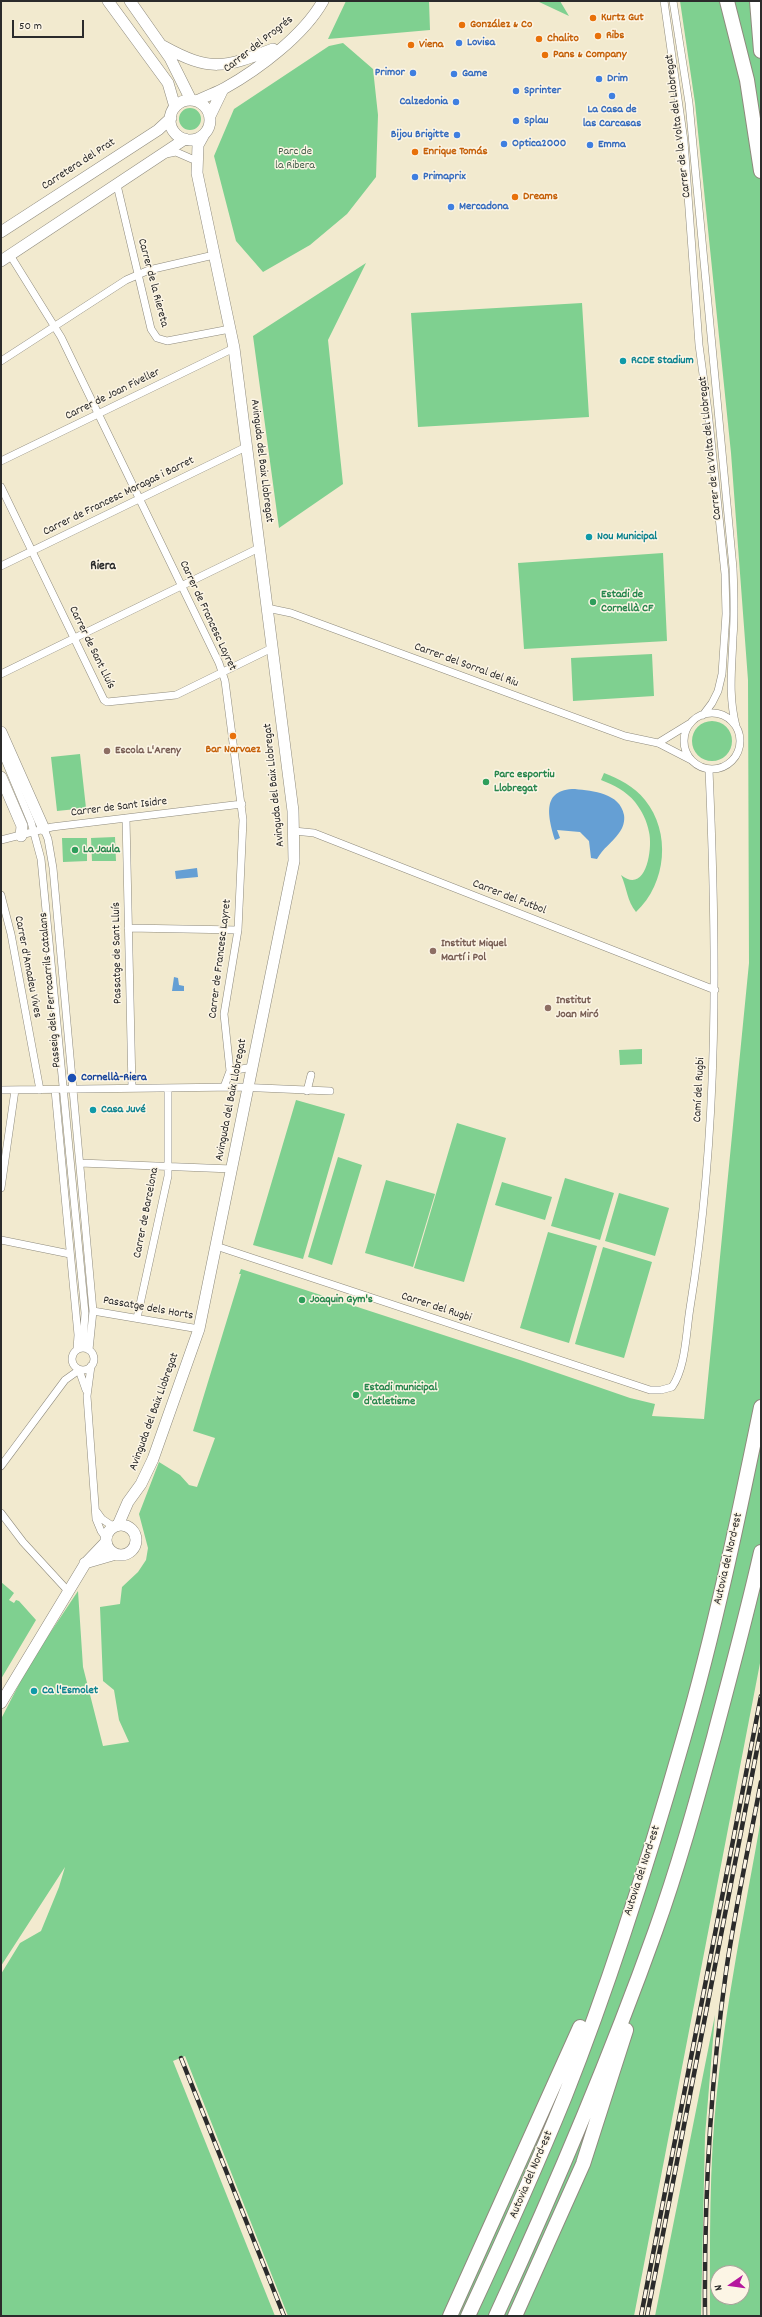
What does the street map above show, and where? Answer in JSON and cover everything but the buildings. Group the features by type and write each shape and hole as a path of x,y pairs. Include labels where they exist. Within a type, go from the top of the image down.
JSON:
{"highway":[{"path":"727,1 747,80 761,171"},
{"path":"757,1 761,51"},
{"name":"Autovia del Nord-est","path":"468,2316 529,2184 566,2093 627,1921 684,1738 724,1582 761,1407"},
{"name":"Autovia del Nord-est","path":"496,2316 551,2196 582,2121 655,1932 691,1822 748,1611 761,1552"},
{"path":"450,2316 627,1921"},
{"path":"515,2316 564,2210 594,2135 655,1932"}],"main road":[{"path":"108,1 168,83 173,113 173,130 186,140 197,173"},
{"path":"6,258 186,140 196,140 203,136 209,128 210,116 205,106 194,100 163,46 130,1"},
{"name":"Carrer del Progrés","path":"194,100 223,89 284,45 310,20 323,1"},
{"path":"163,46 187,59 215,65 245,60 284,45"},
{"name":"Carrer del Progrés","path":"210,116 223,89"},
{"path":"173,113 183,101 194,100"},
{"name":"Carretera del Prat","path":"1,232 158,130 173,113"},
{"name":"Avinguda del Baix Llobregat","path":"116,1526 128,1502 137,1491 153,1459 199,1329 294,861 294,831 234,348 197,173 198,145 203,136"},
{"name":"Passeig dels Ferrocarrils Catalans","path":"1,732 39,831"},
{"path":"1,777 22,826 21,836"},
{"name":"Avinguda del Baix Llobregat","path":"133,1532 131,1516 137,1491"},
{"path":"1,1703 68,1591 85,1564 106,1540 109,1531 116,1526 125,1526 133,1532 136,1540 133,1549 125,1554 116,1554 85,1564"},
{"path":"106,1540 110,1550 116,1554"}],"street":[{"name":"Carrer de la Volta del Llobregat","path":"664,1 684,141 698,331 725,574 726,614 722,674 718,691 712,703 703,715"},
{"name":"Carrer de la Volta del Llobregat","path":"673,1 689,103 734,568 734,637 730,682 732,708 736,726"},
{"path":"164,154 176,152 192,159"},
{"name":"Carrer de la Riereta","path":"117,185 151,329 157,338 166,341 230,329"},
{"path":"1,361 126,280 149,270 214,255"},
{"name":"Carrer de Francesc Layret","path":"6,258 55,326 140,499 225,681 243,820 238,930 224,1014 230,1071 224,1087"},
{"name":"Carrer de Joan Fiveller","path":"1,461 234,348"},
{"name":"Carrer de Francesc Moragas i Barret","path":"1,566 246,447"},
{"name":"Carrer de Sant Lluís","path":"1,486 104,700 112,703 176,694 272,648"},
{"path":"1,674 259,548"},
{"name":"Carrer del Sorral del Riu","path":"266,608 291,613 625,736 658,743 691,760"},
{"path":"658,743 691,722 703,715 712,713 722,715 736,726 741,740 738,754 725,767 709,770 700,767 691,760 685,749 684,740 686,731 691,722"},
{"name":"Passeig dels Ferrocarrils Catalans","path":"1,750 39,831 85,1312 83,1344"},
{"name":"Camí del Rugbi","path":"650,1390 666,1389 676,1381 691,1304 707,1156 715,990 714,877 709,770"},
{"name":"Carrer de Sant Isidre","path":"1,840 39,831 126,818 242,804"},
{"name":"Passatge de Sant Lluís","path":"126,818 132,1088"},
{"name":"Passeig dels Ferrocarrils Catalans","path":"39,831 48,839 53,868 93,1311 89,1350"},
{"name":"Carrer del Futbol","path":"294,831 314,833 715,990"},
{"name":"Carrer d'Amadeu Vives","path":"1,895 11,934 40,1090"},
{"path":"128,928 238,930"},
{"path":"230,1071 253,1067"},
{"path":"307,1091 311,1075"},
{"path":"1,1090 224,1087 330,1091"},
{"name":"Carrer de Barcelona","path":"137,1318 168,1167 168,1088"},
{"path":"1,1188 15,1090"},
{"path":"55,1090 78,1335 76,1349 71,1359 74,1366 79,1370 87,1396 98,1525 106,1540"},
{"path":"80,1164 232,1169"},
{"path":"1,1240 70,1254"},
{"name":"Carrer del Rugbi","path":"216,1246 650,1390"},
{"name":"Passatge dels Horts","path":"93,1311 199,1329"},
{"path":"76,1349 83,1348 89,1350 94,1359 91,1366 87,1396"},
{"path":"1,1466 65,1380 79,1370 84,1370 91,1366"},
{"path":"97,1512 102,1519 116,1526"},
{"path":"1,1513 23,1542 68,1591"}],"green space":[{"path":"346,1 429,1 430,30 328,39"},
{"path":"537,1 560,1 569,16"},
{"path":"680,1 761,1 761,1658 634,2316 288,2316 185,2056 173,2061 275,2316 1,2316 1,1974 20,1943 41,1931 59,1887 65,1867 1,1966 1,1719 30,1663 78,1591 83,1667 103,1746 129,1742 119,1720 114,1690 103,1681 100,1607 120,1604 122,1587 138,1572 146,1560 148,1548 139,1514 159,1462 180,1475 189,1485 197,1487 215,1438 193,1431 241,1274 239,1274 241,1269 520,1360 630,1398 655,1404 652,1416 704,1419 749,963 748,680 731,453 695,103"},
{"name":"Parc de la Ribera","path":"343,43 373,69 378,115 376,177 347,214 310,245 263,272 236,241 214,156 234,109 329,46"},
{"path":"190,108 198,111 201,119 198,127 190,130 182,127 179,119 182,111"},
{"path":"366,263 328,340 343,484 279,528 253,336"},
{"path":"582,303 589,417 418,427 411,313"},
{"name":"Estadi de Cornellà CF","path":"663,553 667,641 524,649 518,563"},
{"path":"652,654 654,696 573,701 571,658"},
{"path":"712,721 720,723 726,727 730,733 732,741 730,749 726,755 720,759 712,761 704,759 698,755 694,749 692,741 694,733 698,727 704,723"},
{"path":"80,754 86,808 57,811 51,757"},
{"path":"604,773 626,784 641,795 653,813 659,827 662,842 662,857 659,872 654,887 636,912 629,899 621,875 630,880 636,879 642,875 646,867 650,849 648,828 646,820 638,805 620,789 601,780"},
{"path":"115,837 116,861 92,861 91,838"},
{"name":"La Jaula","path":"62,838 87,838 87,861 63,862"},
{"path":"642,1049 642,1064 620,1065 619,1050"},
{"path":"296,1100 345,1114 303,1259 253,1245"},
{"path":"457,1123 506,1138 464,1282 414,1268"},
{"path":"338,1157 362,1165 332,1265 308,1257"},
{"path":"565,1178 614,1193 600,1240 551,1226"},
{"path":"386,1180 435,1194 413,1267 365,1253"},
{"path":"502,1182 552,1197 545,1220 495,1205"},
{"path":"619,1193 669,1208 655,1256 605,1241"},
{"path":"548,1232 597,1246 569,1343 520,1328"},
{"path":"603,1247 652,1262 624,1358 575,1344"},
{"path":"1,1582 14,1593 9,1600 14,1603 16,1600 19,1601 36,1620 1,1679"},
{"path":"761,1819 761,2316 710,2316 710,2305 750,2305 750,2265 710,2265 711,2176 714,2120 725,2024"},
{"path":"715,2015 705,2136 701,2316 655,2316"}],"water":[{"path":"575,789 605,794 617,802 624,815 623,827 597,859 591,858 589,841 580,832 557,830 560,838 555,840 549,814 552,799 564,790"},
{"path":"197,868 198,877 176,879 175,871"},
{"path":"174,977 178,978 179,985 184,986 184,991 172,991"}],"railway":[{"path":"641,2316 761,1696"},
{"path":"647,2316 761,1729"},
{"path":"705,2316 709,2144 720,2015 738,1901 761,1782"},
{"path":"181,2058 284,2316"}],"place":[{"name":"Kurtz Gut","path":"593,18"},
{"name":"González & Co","path":"462,25"},
{"name":"Ribs","path":"598,36"},
{"name":"Chalito","path":"539,39"},
{"name":"Lovisa","path":"459,43"},
{"name":"Viena","path":"411,45"},
{"name":"Pans & Company","path":"545,55"},
{"name":"Primor","path":"413,73"},
{"name":"Game","path":"454,74"},
{"name":"Drim","path":"599,79"},
{"name":"Sprinter","path":"516,91"},
{"name":"La Casa de las Carcasas","path":"612,96"},
{"name":"Calzedonia","path":"456,102"},
{"name":"Splau","path":"516,121"},
{"name":"Bijou Brigitte","path":"457,135"},
{"name":"Optica2000","path":"504,144"},
{"name":"Emma","path":"590,145"},
{"name":"Enrique Tomás","path":"415,152"},
{"name":"Primaprix","path":"415,177"},
{"name":"Dreams","path":"515,197"},
{"name":"Mercadona","path":"451,207"},
{"name":"RCDE Stadium","path":"623,361"},
{"name":"Nou Municipal","path":"589,537"},
{"name":"Estadi de Cornellà CF","path":"593,602"},
{"name":"Bar Narvaez","path":"233,736"},
{"name":"Escola L'Areny","path":"107,751"},
{"name":"Parc esportiu Llobregat","path":"486,782"},
{"name":"La Jaula","path":"75,850"},
{"name":"Institut Miquel Martí i Pol","path":"433,951"},
{"name":"Institut Joan Miró","path":"548,1008"},
{"name":"Cornellà-Riera","path":"72,1078"},
{"name":"Casa Juvé","path":"93,1110"},
{"name":"Joaquin Gym's","path":"302,1300"},
{"name":"Estadi municipal d'atletisme","path":"356,1395"},
{"name":"Ca l'Esmolet","path":"34,1691"}],"district":[{"name":"Riera","path":"103,567"}]}
